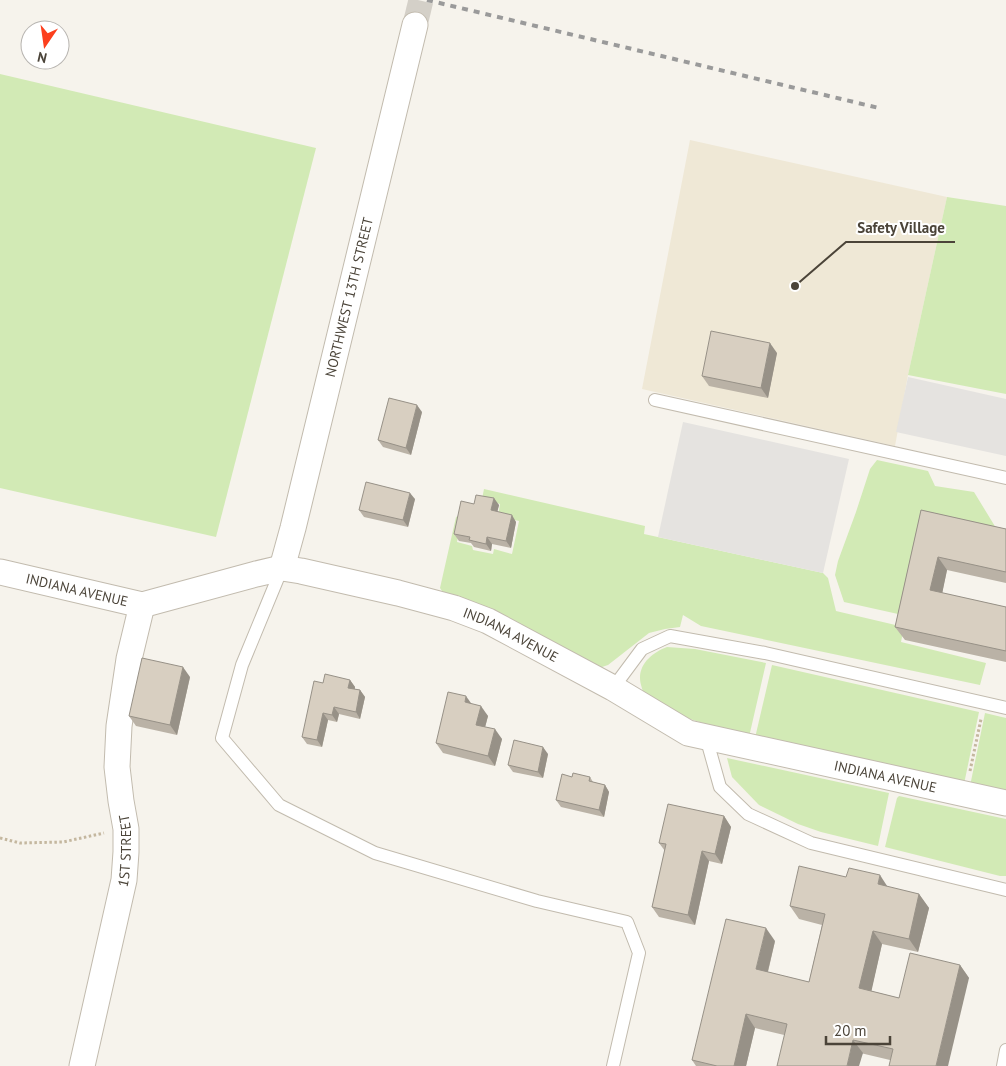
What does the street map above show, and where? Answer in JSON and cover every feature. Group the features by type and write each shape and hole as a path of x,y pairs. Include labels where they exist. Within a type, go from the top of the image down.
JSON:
{"street":[{"name":"NORTHWEST 13TH STREET","path":"282,568 294,528 415,25"},
{"name":"INDIANA AVENUE","path":"0,572 142,605 282,568 398,593 454,608 488,621 613,688 688,733 1006,803"},
{"name":"1ST STREET","path":"82,1066 124,880 126,829 117,767 119,726 129,658 142,605"}],"lane":[{"path":"655,400 1006,478"},
{"path":"282,568 242,665 222,738 279,805 375,853 537,901 627,922 639,953 613,1066"},
{"path":"613,688 642,649 670,636 765,654 1006,708"},
{"path":"706,737 720,787 748,814 811,843 1006,890"},
{"path":"1003,1066 1006,1050"}],"path":[{"path":"969,772 982,714"},
{"path":"0,838 20,843 63,842 126,829"}],"shaded area":[{"path":"690,140 947,197 908,375 895,446 642,389"},
{"path":"908,377 1006,399 1006,456 896,432"},
{"path":"683,422 849,459 823,573 658,537"}],"green space":[{"path":"0,74 316,148 216,537 0,488"},
{"path":"947,197 1006,206 1006,394 908,375"},
{"path":"877,460 928,471 935,486 974,492 996,528 929,521 907,616 844,602 835,575 838,561 870,469"},
{"path":"484,489 645,526 644,534 823,573 828,578 836,611 904,627 901,642 986,663 980,685 701,626 683,615 680,627 649,633 608,665 599,668 444,594 440,588 456,517 462,514 457,542 472,546 473,550 493,554 494,549 512,554 519,521 498,516 500,504 482,499"},
{"path":"667,647 695,649 766,663 749,737 690,719 645,697 640,680 642,667 649,658"},
{"path":"772,665 979,712 964,784 755,738"},
{"path":"985,713 1006,718 1006,795 970,786"},
{"path":"727,758 889,793 878,846 821,832 798,824 759,805 732,777"},
{"path":"899,796 1006,819 1006,876 885,847"}],"building":[{"path":"711,331 770,343 761,388 702,376"},
{"path":"389,398 417,405 406,448 378,440"},
{"path":"366,482 410,493 403,520 359,510"},
{"path":"476,495 494,498 491,510 512,515 506,541 487,537 486,544 469,540 470,537 454,534 461,501 474,504"},
{"path":"921,510 1006,529 1006,572 938,557 930,590 1006,607 1006,651 895,627"},
{"path":"142,658 183,667 170,725 129,716"},
{"path":"325,674 350,680 348,688 360,690 356,712 334,707 332,715 323,713 317,740 302,737 314,681 323,683"},
{"path":"448,692 466,696 465,702 481,706 476,725 495,729 488,756 436,743"},
{"path":"514,740 543,747 538,772 508,765"},
{"path":"573,773 590,777 589,781 605,785 599,810 556,800 562,774 572,777"},
{"path":"668,804 724,816 715,854 702,851 688,915 652,907 666,844 659,843"},
{"path":"799,866 846,877 849,868 880,875 878,884 919,894 909,939 873,931 859,988 899,998 910,953 960,965 936,1066 889,1066 893,1049 853,1040 847,1066 777,1066 787,1024 746,1014 734,1066 717,1066 692,1060 726,919 766,928 756,969 809,982 825,914 790,906"}],"tunnel":[{"path":"415,25 421,0"}],"railway":[{"path":"427,0 879,108"}],"place":[{"name":"Safety Village","path":"795,286"}]}
